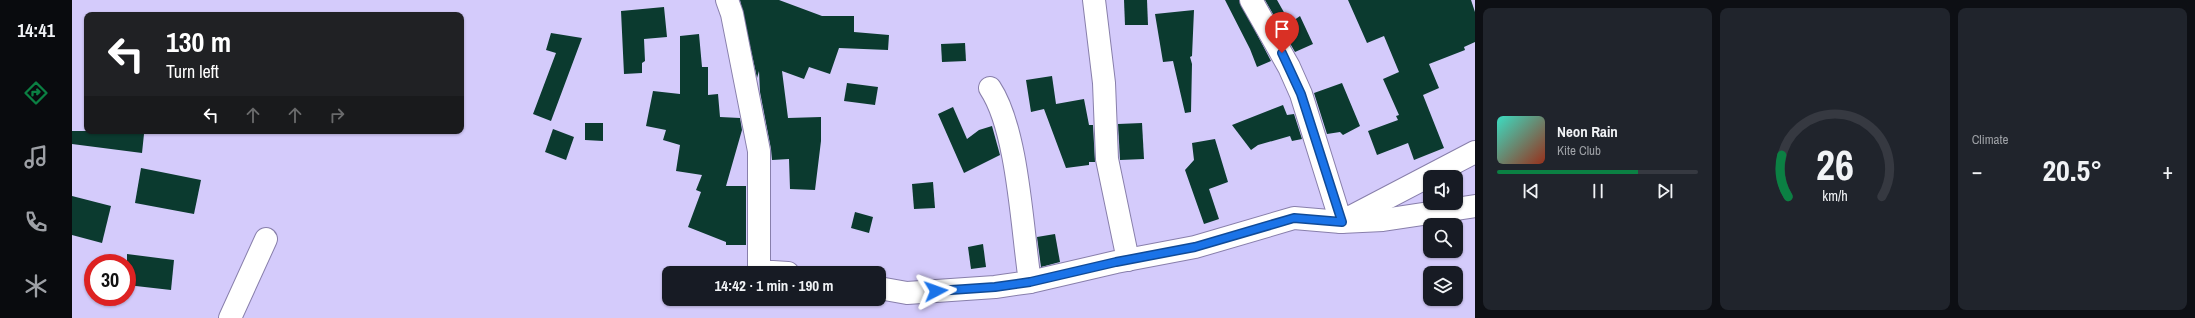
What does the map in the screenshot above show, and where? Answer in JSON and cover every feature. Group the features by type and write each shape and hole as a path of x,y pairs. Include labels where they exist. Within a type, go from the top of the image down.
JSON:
{"street":[{"path":"727,0 732,14 759,151 759,266"},
{"path":"1094,0 1104,83 1107,159 1128,260"},
{"path":"1251,0 1289,67 1301,94 1342,222"},
{"path":"990,88 1000,105 1012,153 1030,282"},
{"path":"1342,222 1475,152"},
{"path":"886,289 907,293 995,287 1030,282 1195,247 1294,218 1342,222 1383,220 1475,206"},
{"path":"230,318 266,239"}],"building":[{"path":"740,0 779,0 822,16 854,16 854,32 889,35 888,50 839,48 830,74 809,67 804,79 782,71 788,118 821,117 821,141 815,190 790,189 789,159 772,160 760,92 759,71 757,78"},
{"path":"1124,0 1147,0 1148,25 1125,25"},
{"path":"1225,0 1239,0 1271,61 1257,67 1250,49"},
{"path":"1265,0 1277,0 1290,23 1300,16 1313,44 1295,52"},
{"path":"1348,0 1471,0 1475,12 1475,42 1464,47 1465,50 1429,64 1439,88 1423,95 1444,148 1414,160 1408,143 1377,155 1368,131 1398,120 1396,116 1399,115 1383,79 1399,72 1384,36 1367,43"},
{"path":"664,7 667,37 644,39 645,61 642,63 642,73 624,74 621,11"},
{"path":"1194,10 1192,56 1190,57 1192,64 1191,112 1185,113 1173,61 1163,62 1155,14"},
{"path":"551,33 582,38 551,121 533,114 556,53 546,50"},
{"path":"699,34 702,67 708,67 708,95 718,94 720,117 740,118 742,130 726,186 746,186 746,245 726,245 726,242 688,227 701,192 696,190 702,175 676,171 680,145 663,140 666,130 646,126 653,91 680,94 680,36"},
{"path":"965,43 966,61 942,62 941,44"},
{"path":"1052,76 1056,104 1084,99 1089,125 1093,125 1095,162 1089,162 1089,165 1066,168 1044,109 1031,112 1026,80"},
{"path":"847,83 878,87 875,105 844,101"},
{"path":"1342,83 1360,126 1343,135 1340,132 1327,134 1314,93"},
{"path":"1283,105 1287,115 1294,114 1302,139 1292,141 1290,136 1258,145 1251,150 1232,125"},
{"path":"953,107 967,139 979,130 992,126 1000,155 964,173 938,114"},
{"path":"585,123 603,123 603,141 585,140"},
{"path":"1142,123 1144,159 1120,160 1118,124"},
{"path":"553,129 574,137 566,160 545,152"},
{"path":"72,131 84,131 84,134 144,134 142,153 72,144"},
{"path":"1215,139 1228,182 1209,189 1219,219 1204,224 1185,170 1194,160 1192,143"},
{"path":"141,168 201,180 194,214 135,203"},
{"path":"933,182 935,208 914,209 912,184"},
{"path":"72,196 111,206 102,243 72,235"},
{"path":"855,212 873,217 869,233 851,228"},
{"path":"1055,234 1060,262 1041,267 1037,237"},
{"path":"983,244 986,267 971,269 968,247"},
{"path":"136,255 174,260 171,290 136,286"}],"route":[{"path":"936,291 995,287 1030,282 1116,262 1195,247 1294,218 1342,222 1301,94 1282,53"}]}
